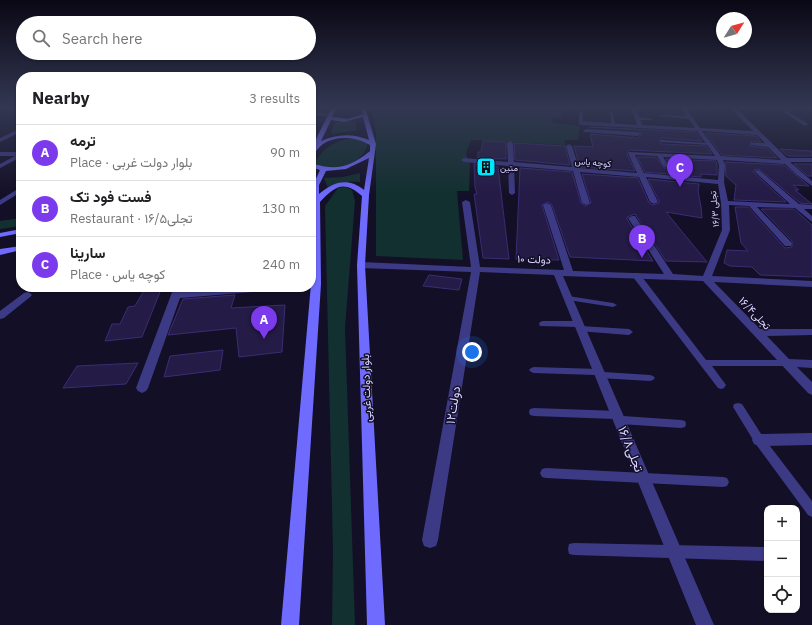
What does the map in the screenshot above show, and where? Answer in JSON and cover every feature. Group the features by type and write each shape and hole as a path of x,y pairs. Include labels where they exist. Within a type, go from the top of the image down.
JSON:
{"main road":[{"name":"بلوار دولت غربی","path":"370,136 373,148 366,195 361,265 376,625"},
{"path":"316,148 328,141 347,137 367,140 373,148 365,159 348,166 316,172"},
{"path":"316,168 321,170"},
{"path":"316,185 321,170"},
{"path":"316,200 327,190 334,186 344,184 353,185 366,195"},
{"path":"0,235 16,232"},
{"path":"0,252 16,249"},
{"path":"290,625 312,292"}],"street":[{"path":"703,136 719,158"},
{"path":"760,136 799,174 812,184"},
{"path":"510,143 512,193"},
{"path":"753,144 769,145"},
{"path":"569,146 586,203"},
{"path":"654,202 631,153 786,161 812,160"},
{"path":"0,154 16,154"},
{"path":"658,154 666,166"},
{"path":"0,166 16,157"},
{"name":"۱۶/۳ تجلی","path":"706,279 726,230 725,203 721,182 722,166 719,158"},
{"name":"کوچه یاس","path":"464,160 721,182"},
{"path":"757,171 812,220"},
{"path":"799,174 812,175"},
{"path":"0,203 16,192"},
{"name":"۱۲دولت","path":"430,540 476,269 466,202"},
{"path":"725,203 812,207"},
{"path":"751,204 788,244"},
{"name":"تجلی۱۶/۸","path":"547,205 568,298 705,625"},
{"path":"632,218 670,276"},
{"name":"۱۰ دولت","path":"361,265 670,276 812,284"},
{"name":"تجلی۱۶/۴","path":"706,279 812,390"},
{"path":"142,388 178,292"},
{"path":"0,316 27,295"},
{"path":"758,333 812,332"},
{"path":"786,363 812,364"},
{"path":"759,440 812,440"}],"lane":[{"path":"663,142 709,144"},
{"path":"636,275 720,386"},
{"path":"568,298 613,305"},
{"path":"543,324 628,332"},
{"path":"703,363 786,363"},
{"path":"534,370 599,373 650,378"},
{"path":"738,407 759,440 812,511"},
{"path":"534,412 681,424"},
{"path":"546,473 723,482"},
{"path":"574,549 764,554"}],"green space":[{"path":"376,136 579,136 578,140 564,140 566,145 471,140 466,153 470,165 469,191 457,191 463,260 376,256"},
{"path":"347,139 357,139 368,143 363,154 359,158 348,165 336,168 327,168 317,165 316,161 325,150 333,144"},
{"path":"360,173 360,182 344,182 328,188 324,178 343,177"},
{"path":"346,187 352,190 355,201 345,328 355,625 332,625 333,551 325,206 338,188"},
{"path":"16,219 16,227 0,229 0,221"}],"building":[{"path":"590,136 638,138 640,136 699,136 702,141 661,138 660,142 661,144 706,146 712,154 629,150 627,154 635,171 580,167 574,146 593,147"},
{"path":"707,136 756,136 761,142 751,142 750,146 767,148 777,158 722,155"},
{"path":"483,141 506,142 506,159 478,158 478,152 481,152"},
{"path":"514,143 565,146 570,165 515,160"},
{"path":"780,149 812,151 812,156 788,156"},
{"path":"637,157 656,157 665,169 670,166 666,159 716,161 717,175 701,174 701,177 645,172"},
{"path":"725,162 784,165 809,186 793,185 799,190 795,190 812,204 800,203 759,169 754,170 753,172 786,202 734,200 736,185 726,176"},
{"path":"474,164 498,167 509,259 483,258 474,194 477,194 475,187"},
{"path":"794,164 812,164 812,176 808,176"},
{"path":"520,168 572,172 581,203 585,206 591,203 582,174 638,178 649,203 653,205 659,203 659,201 648,179 699,184 698,191 702,218 666,212 707,262 666,261 635,214 627,217 627,219 653,261 570,257 552,205 548,202 542,205 559,260 516,259"},
{"path":"735,207 748,207 785,248 792,247 792,241 761,209 794,209 812,225 812,277 760,275 752,267 730,266 724,263 727,250 748,251 741,243"},
{"path":"429,275 462,279 459,290 423,286"},
{"path":"143,292 160,292 142,337 105,341 112,324 120,324 128,307 135,306"},
{"path":"235,295 231,308 285,305 282,352 239,357 236,328 168,335 183,299"},
{"path":"223,350 220,370 164,377 170,356"},
{"path":"138,363 126,384 63,388 77,366"}],"place":[{"name":"متین","path":"486,167"},
{"name":"سارینا","path":"680,187"},
{"name":"فست فود تک","path":"642,258"},
{"name":"ترمه","path":"264,339"}]}
